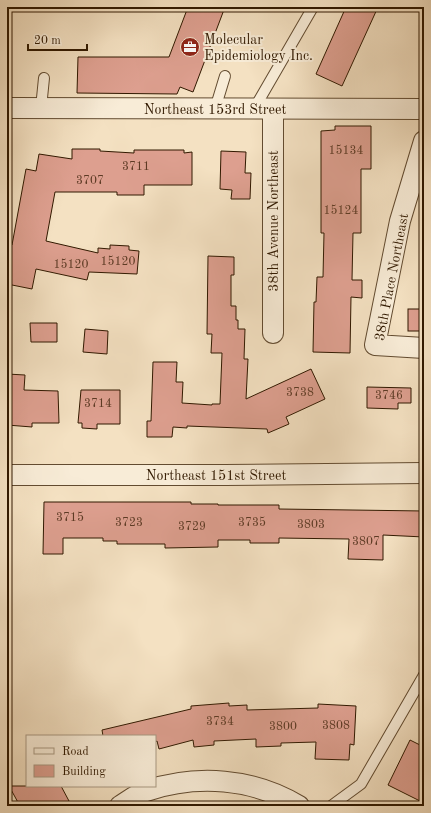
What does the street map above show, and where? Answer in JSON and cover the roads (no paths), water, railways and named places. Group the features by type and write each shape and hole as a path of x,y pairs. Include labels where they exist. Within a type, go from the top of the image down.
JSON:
{"street":[{"name":"Northeast 153rd Street","path":"7,108 424,109"},
{"name":"38th Avenue Northeast","path":"264,109 274,334"},
{"name":"38th Place Northeast","path":"424,141 400,221 375,345 424,348"},
{"name":"Northeast 151st Street","path":"7,475 424,473"},
{"path":"120,806 145,792 176,783 214,780 245,784 284,797 299,806"}],"lane":[{"path":"264,109 313,7"},
{"path":"215,109 225,76"},
{"path":"41,108 44,78"},
{"path":"331,806 362,784 424,675"}],"place":[{"name":"Molecular Epidemiology Inc.","path":"190,47"}]}
